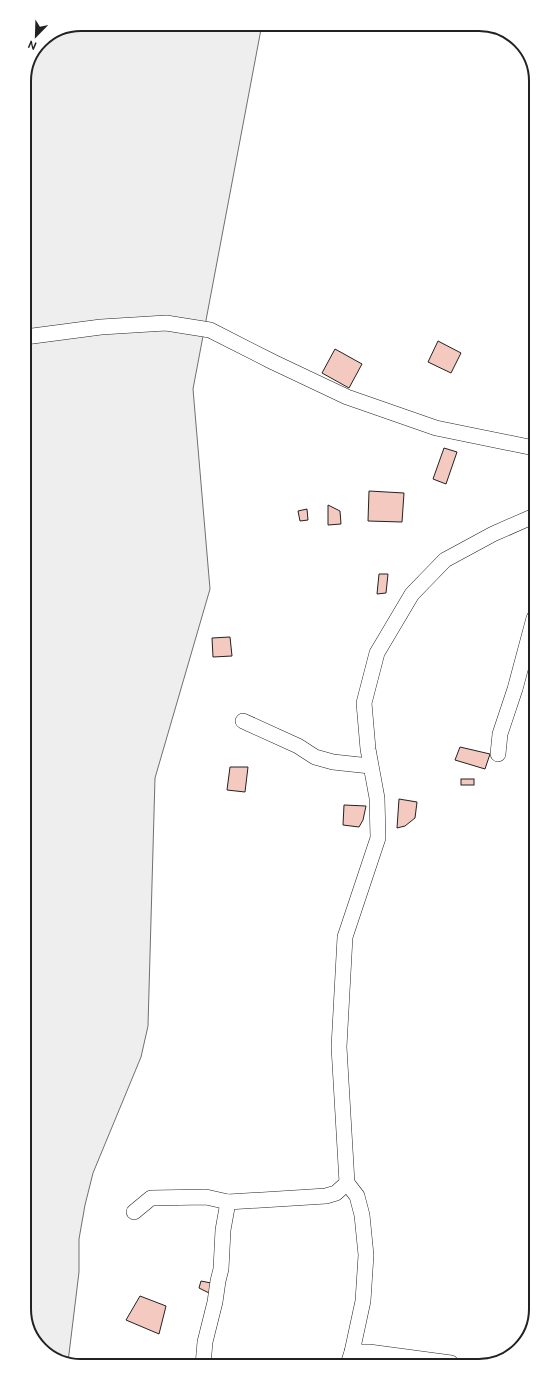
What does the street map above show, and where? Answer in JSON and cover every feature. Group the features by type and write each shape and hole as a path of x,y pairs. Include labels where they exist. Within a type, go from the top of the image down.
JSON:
{"street":[{"path":"31,336 102,327 166,323 210,330 347,397 436,428 529,447"},
{"path":"350,1358 363,1301 366,1255 362,1215 357,1196 347,1183 339,1047 345,937 378,838 377,798 370,766 364,703 377,652 412,594 445,560 493,534 529,521"},
{"path":"498,754 500,734 516,689 529,638"},
{"path":"244,721 298,746 315,757 333,762 370,766"},
{"path":"134,1212 151,1198 206,1197 228,1202 326,1196 336,1193 347,1183"},
{"path":"204,1359 205,1342 215,1302 221,1268 223,1230 228,1202"},
{"path":"350,1358 369,1352 421,1359"}],"shaded area":[{"path":"261,31 193,389 210,589 155,778 148,1026 141,1057 93,1173 79,1239 79,1272 69,1357 50,1349 39,1337 32,1319 31,1309 32,71 38,56 56,56 56,38 71,32"}],"building":[{"path":"438,341 461,353 451,373 428,362"},
{"path":"335,349 362,364 349,388 322,373"},
{"path":"444,448 457,452 446,484 433,479"},
{"path":"369,491 404,493 402,522 368,521"},
{"path":"328,505 340,511 341,524 328,525"},
{"path":"307,509 308,520 300,521 298,511"},
{"path":"379,574 388,574 386,593 377,594"},
{"path":"230,637 232,656 213,657 212,638"},
{"path":"460,747 490,754 485,769 455,760"},
{"path":"230,767 248,767 245,792 227,790"},
{"path":"461,779 474,779 474,785 461,785"},
{"path":"399,799 417,802 415,818 405,826 397,828"},
{"path":"344,805 366,806 363,820 359,827 343,825"},
{"path":"201,1281 211,1283 209,1293 199,1288"},
{"path":"140,1296 166,1306 159,1334 126,1320"}]}
